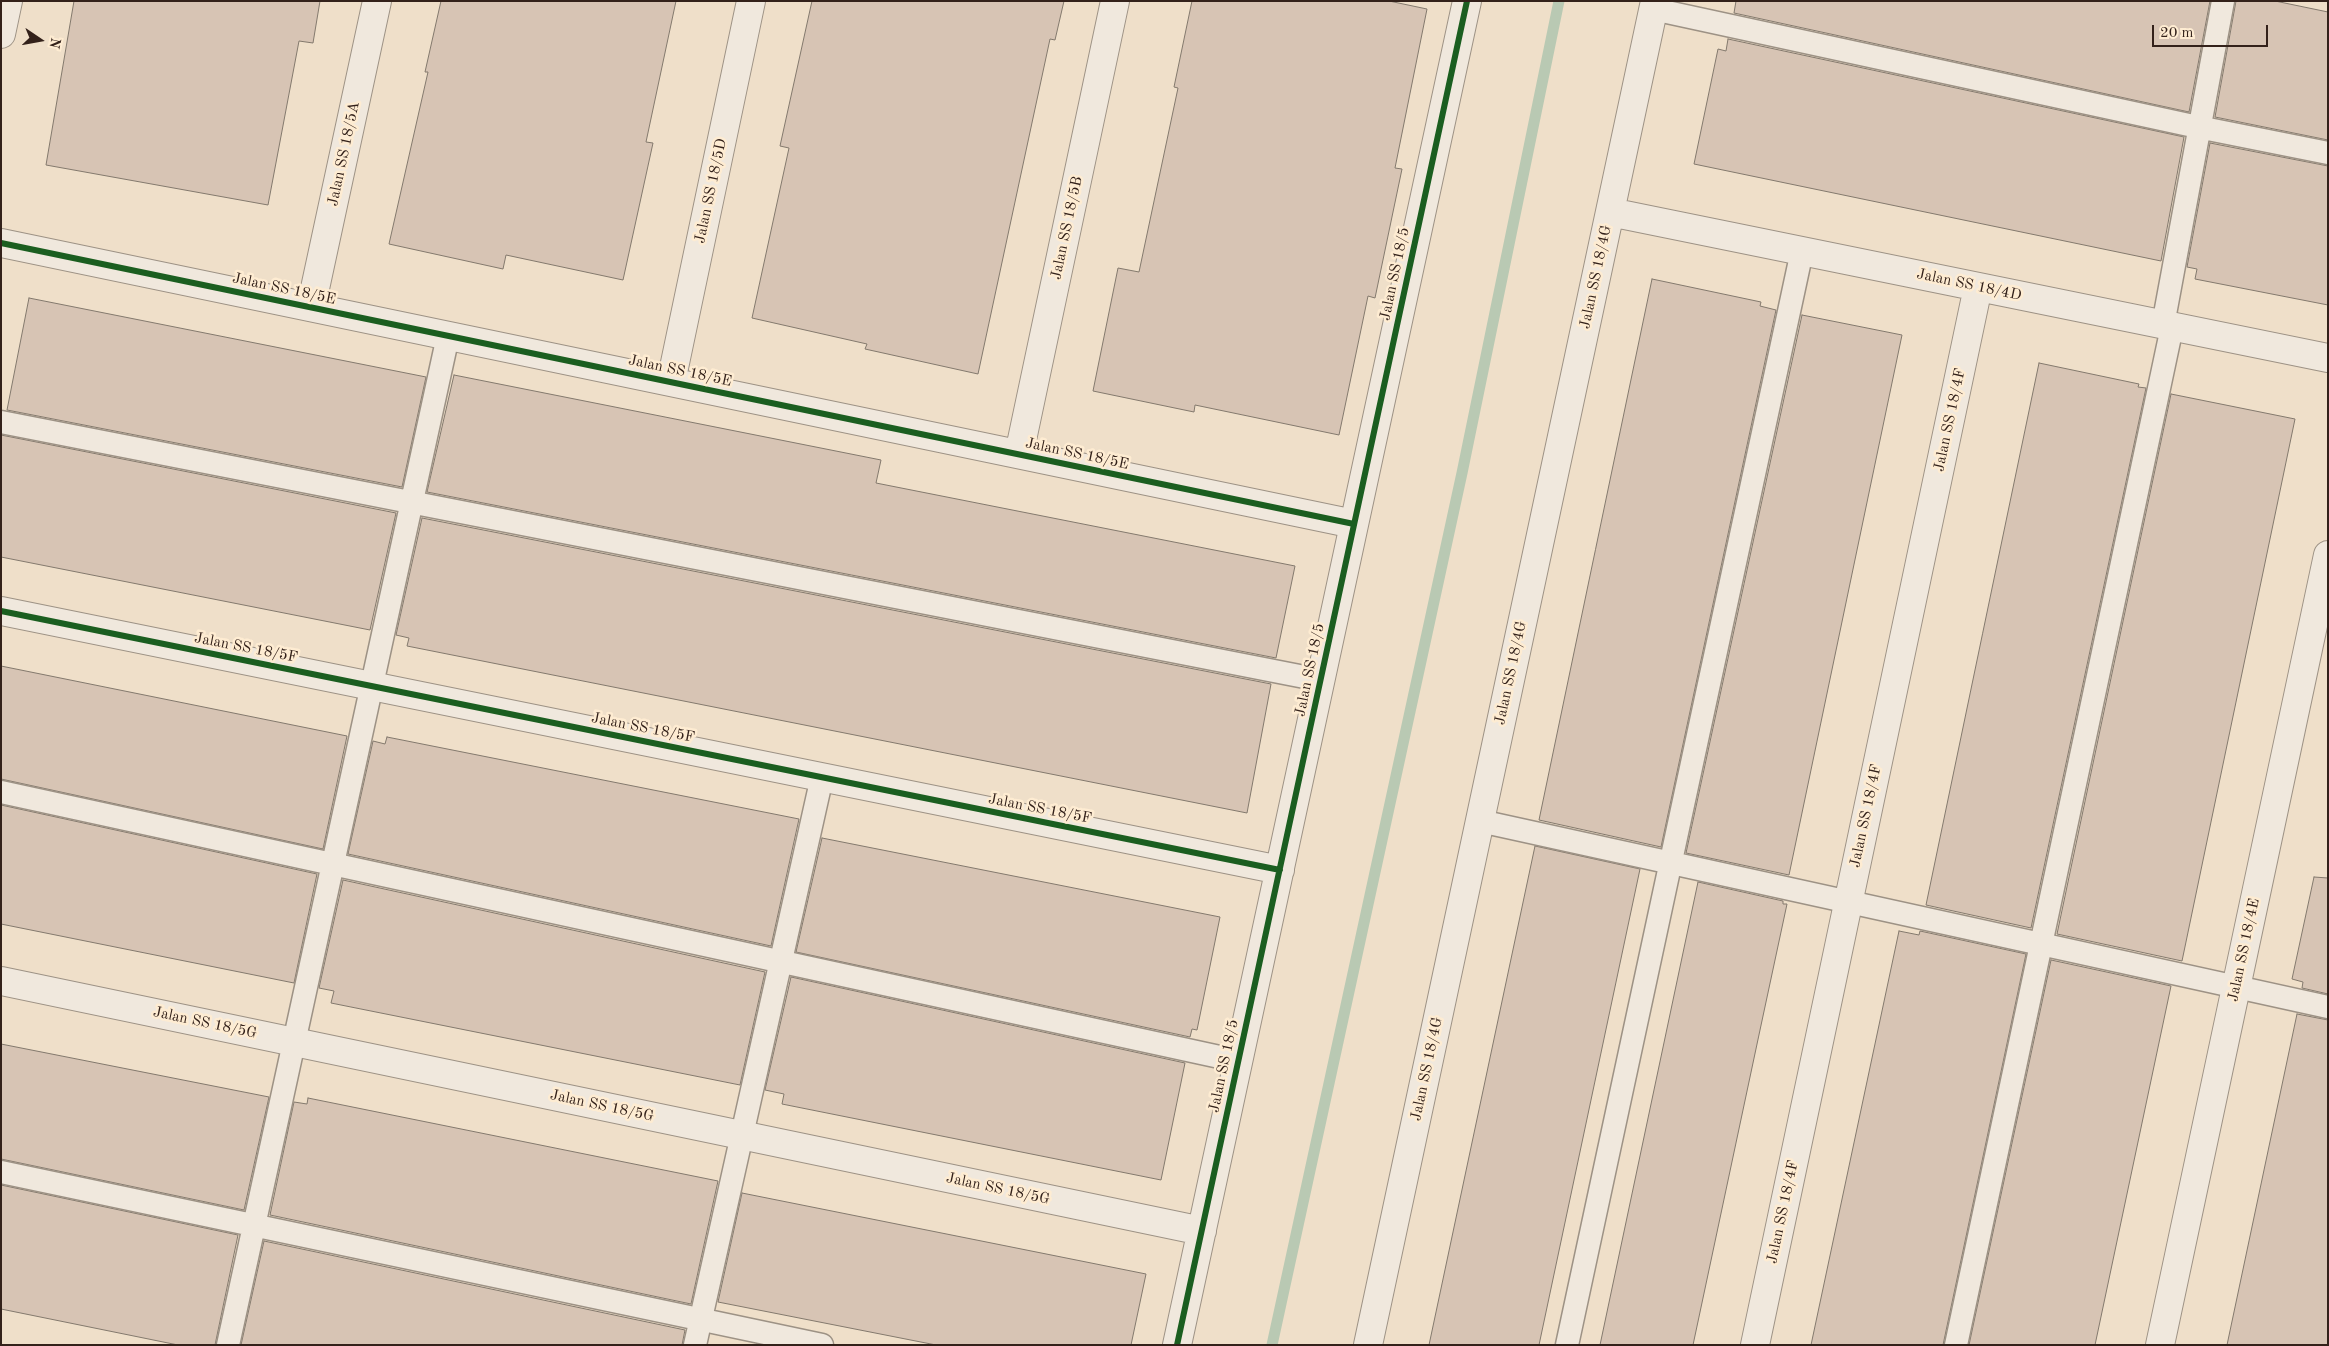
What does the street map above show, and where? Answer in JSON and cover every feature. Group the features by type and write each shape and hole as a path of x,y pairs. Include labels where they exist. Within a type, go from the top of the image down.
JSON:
{"street":[{"path":"1,34 8,1"},
{"name":"Jalan SS 18/5A","path":"311,307 377,1"},
{"name":"Jalan SS 18/5D","path":"670,382 751,1"},
{"name":"Jalan SS 18/5B","path":"1019,454 1115,1"},
{"name":"Jalan SS 18/5","path":"1177,1345 1467,1"},
{"name":"Jalan SS 18/4G","path":"1368,1345 1654,5"},
{"name":"Jalan SS 18/4D","path":"1610,212 2328,358"},
{"name":"Jalan SS 18/5E","path":"1,243 1354,524"},
{"name":"Jalan SS 18/4F","path":"1755,1345 1978,287"},
{"name":"Jalan SS 18/4E","path":"2160,1345 2328,555"},
{"name":"Jalan SS 18/5F","path":"1,611 1280,870"},
{"name":"Jalan SS 18/5G","path":"1,981 1202,1231"}],"lane":[{"path":"1956,1345 2041,945 2167,326 2198,127 2223,1"},
{"path":"1654,5 2198,127 2328,152"},
{"path":"1567,1345 1802,251"},
{"path":"228,1345 448,336"},
{"path":"1,422 1320,680"},
{"path":"695,1345 822,777"},
{"path":"1,792 1238,1061"},
{"path":"1480,821 2328,1008"},
{"path":"1,1172 822,1345"}],"building":[{"path":"74,1 320,1 313,43 299,41 268,205 46,165"},
{"path":"441,1 676,1 646,142 653,143 623,280 506,255 503,269 389,244 428,72 425,72"},
{"path":"812,1 1064,1 1055,40 1050,39 978,374 865,349 867,344 752,318 789,148 780,146"},
{"path":"1192,1 1389,1 1427,9 1395,168 1402,169 1375,298 1368,296 1339,435 1195,405 1194,412 1093,391 1118,268 1139,272 1178,88 1174,87"},
{"path":"1736,1 2210,1 2189,112 1734,13"},
{"path":"2236,1 2275,1 2328,12 2328,140 2215,117"},
{"path":"1728,39 2184,137 2161,261 1694,164 1718,49 1726,51"},
{"path":"2210,143 2328,166 2328,305 2195,279 2197,269 2187,267"},
{"path":"1652,279 1761,302 1760,306 1776,310 1661,847 1539,820"},
{"path":"29,298 426,377 402,487 7,410"},
{"path":"1802,315 1902,335 1789,875 1686,853"},
{"path":"2039,363 2139,384 2138,387 2146,388 2031,928 1926,905"},
{"path":"454,375 881,460 876,483 1295,566 1276,658 427,492"},
{"path":"2171,394 2295,419 2182,961 2057,934"},
{"path":"1,435 396,513 370,630 1,557"},
{"path":"422,518 1271,684 1247,813 407,646 409,638 396,635"},
{"path":"1,666 347,736 323,849 1,779"},
{"path":"387,737 799,819 771,946 348,854 373,741 385,744"},
{"path":"1,805 317,874 294,983 1,924"},
{"path":"822,838 1220,917 1197,1030 1192,1029 1190,1037 796,952"},
{"path":"1535,846 1640,869 1539,1345 1429,1345"},
{"path":"2314,877 2328,878 2328,994 2302,988 2303,982 2292,979"},
{"path":"343,880 765,972 740,1085 331,1003 334,991 319,988"},
{"path":"1698,882 1783,901 1783,904 1787,904 1693,1345 1600,1345"},
{"path":"1899,931 1919,935 1920,931 2026,954 1943,1345 1811,1345"},
{"path":"2051,960 2171,986 2095,1345 1969,1345"},
{"path":"791,977 1185,1063 1161,1180 782,1104 784,1094 765,1090"},
{"path":"2297,1014 2328,1020 2328,1345 2227,1345"},
{"path":"1,1044 269,1097 244,1210 1,1159"},
{"path":"308,1098 718,1181 691,1304 270,1215 294,1102 307,1104"},
{"path":"1,1185 238,1235 215,1345 178,1345 1,1309"},
{"path":"742,1193 1146,1274 1131,1345 936,1345 718,1302"},
{"path":"264,1241 685,1330 682,1345 241,1345"}],"waterway":[{"path":"1272,1345 1462,473 1559,1"}],"cycle path":[{"path":"1177,1345 1467,1"},
{"path":"1,243 1354,524"},
{"path":"1,611 1280,870"}]}
